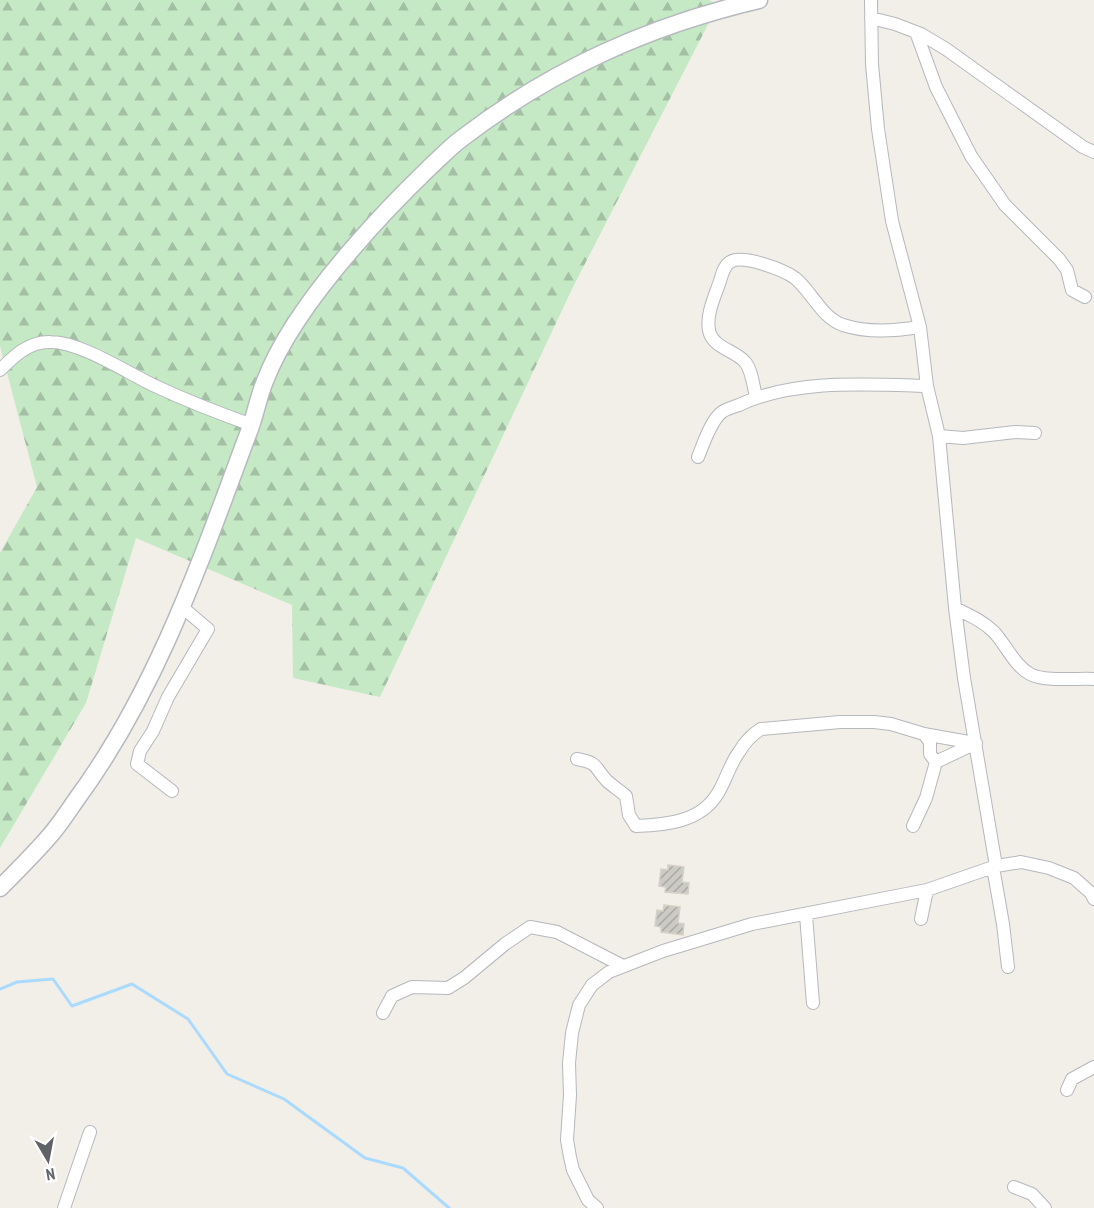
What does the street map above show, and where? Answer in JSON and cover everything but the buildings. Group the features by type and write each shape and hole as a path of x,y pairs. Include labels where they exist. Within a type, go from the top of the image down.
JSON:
{"main road":[{"path":"0,888 48,838 95,774 133,711 182,607 252,425 265,380 285,342 328,277 390,205 458,141 529,90 597,54 672,24 759,0"}],"street":[{"path":"872,0 872,64 878,129 892,221 920,327 927,386 939,436 964,678 995,866 1008,967"},
{"path":"871,18 916,32 946,49 1064,134 1094,152"},
{"path":"916,32 936,87 983,176 1005,205 1059,259 1066,270 1072,290 1085,297"},
{"path":"756,396 745,362 720,346 711,337 709,329 709,317 720,280 729,262 747,260 785,272 796,279 828,317 842,324 863,329 895,331 920,327"},
{"path":"0,370 15,355 32,345 51,342 74,346 154,385 252,425"},
{"path":"698,458 708,433 721,413 756,396 798,387 927,386"},
{"path":"939,436 963,438 1015,432 1035,433"},
{"path":"172,791 137,764 140,751 153,731 168,697 208,629 182,607"},
{"path":"955,608 981,621 994,632 1017,663 1031,675 1045,678 1094,679"},
{"path":"577,759 590,761 626,796 629,815 636,826 678,822 705,808 717,796 734,758 752,734 761,729 828,723 874,722 976,743"},
{"path":"924,734 930,742 930,754 936,762"},
{"path":"913,826 926,798 936,762 976,743"},
{"path":"597,1208 588,1200 573,1170 568,1149 570,1053 579,1005 592,985 609,972 663,951 752,924 927,890 995,866 1021,862 1049,868 1074,878 1091,893 1094,899"},
{"path":"921,919 927,890"},
{"path":"806,915 813,1003"},
{"path":"383,1013 392,996 412,987 448,988 530,927 557,932 623,966"},
{"path":"1067,1090 1072,1079 1094,1066"},
{"path":"64,1208 90,1132"},
{"path":"1014,1187 1032,1194 1045,1208"}],"green space":[{"path":"0,0 709,0 718,5 572,289 380,697 293,678 292,605 136,538 86,703 0,848 0,553 37,487 0,346"}],"waterway":[{"path":"0,989 17,982 53,979 72,1006 132,984 188,1019 227,1074 284,1099 365,1158 403,1168 449,1208"}]}
